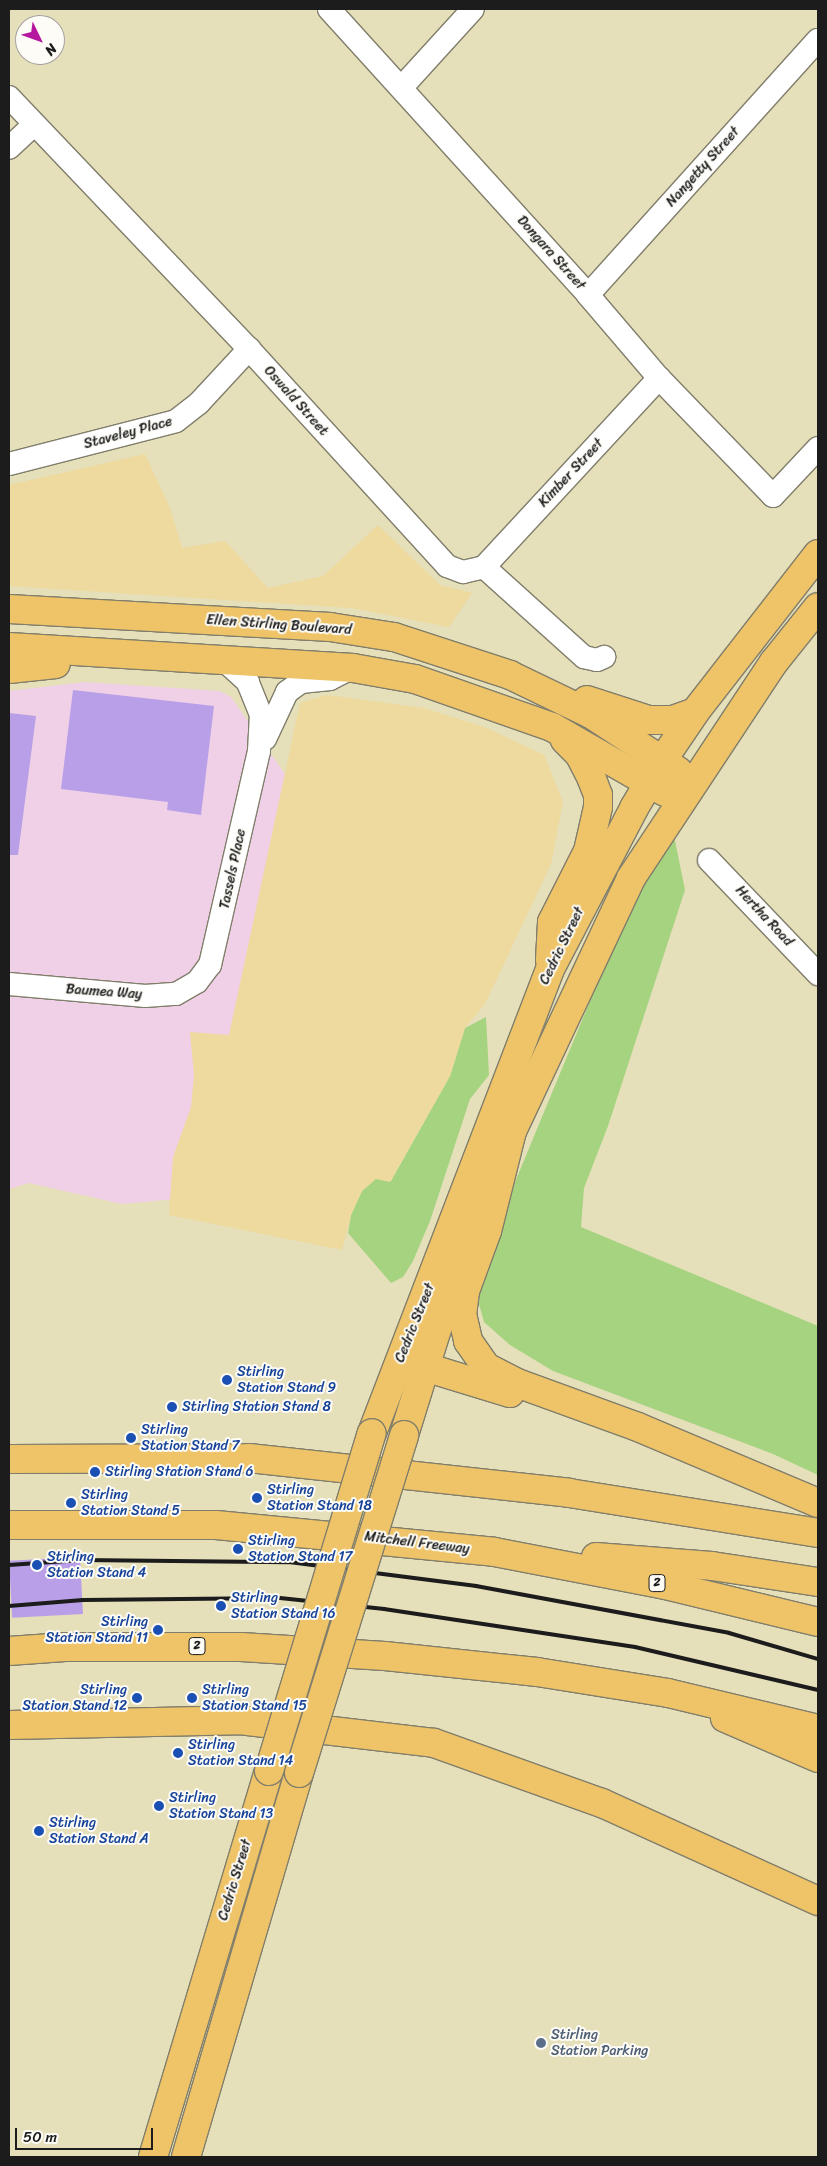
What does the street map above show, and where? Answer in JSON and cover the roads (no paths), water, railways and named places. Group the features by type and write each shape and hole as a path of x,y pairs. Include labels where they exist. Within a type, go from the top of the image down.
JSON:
{"main road":[{"name":"Cedric Street","path":"152,2157 375,1424 550,969 656,772 695,712 790,587 818,554"},
{"name":"Cedric Street","path":"186,2157 298,1773 425,1367 472,1227 514,1123 631,878 774,662 818,607"},
{"name":"Ellen Stirling Boulevard","path":"9,609 330,627 394,637 510,675 591,714 656,772"},
{"name":"Ellen Stirling Boulevard","path":"9,647 90,650 353,668 415,679 452,690 552,727 656,772 687,791"},
{"path":"9,669 54,665 90,650"},
{"path":"510,675 649,720 673,720 695,712"},
{"path":"550,969 552,922 588,851 598,795 579,754 552,727"},
{"path":"514,1123 487,1231 465,1291 462,1314 468,1342 486,1367 517,1383 737,1467 818,1503"},
{"path":"425,1367 516,1394 566,1401"},
{"path":"9,1459 249,1458 569,1494 818,1533"},
{"name":"Mitchell Freeway","path":"9,1525 216,1525 494,1552 665,1585 818,1622"},
{"path":"494,1552 712,1566 818,1582"},
{"name":"2","path":"9,1651 73,1647 241,1647 385,1656 537,1672 668,1693 818,1729"},
{"path":"668,1693 818,1758"},
{"path":"9,1725 239,1720 434,1743 602,1802 818,1901"}],"street":[{"name":"Dongara Street","path":"329,9 402,87 588,294 659,378 773,496 818,448"},
{"path":"402,87 473,9"},
{"name":"Nangetty Street","path":"588,294 818,40"},
{"name":"Oswald Street","path":"9,97 248,349 447,566 463,572 484,567"},
{"path":"9,148 34,124"},
{"name":"Staveley Place","path":"9,464 176,421 199,402 248,349"},
{"name":"Kimber Street","path":"484,567 659,378"},
{"path":"484,567 584,657 597,660 604,657"},
{"name":"Tassels Place","path":"197,982 210,965 216,947 259,751 261,715 248,682 221,658"},
{"name":"Tassels Place","path":"259,751 278,706 287,692 301,682 330,679 353,668"},
{"name":"Hertha Road","path":"709,860 818,974"},
{"name":"Baumea Way","path":"9,984 145,996 176,994 197,982"}],"railway":[{"path":"9,1565 81,1560 289,1562 476,1586 729,1633 818,1659"},
{"path":"9,1606 83,1600 280,1598 384,1609 635,1647 818,1690"}],"place":[{"name":"Stirling Station Stand 9","path":"227,1380"},
{"name":"Stirling Station Stand 8","path":"172,1407"},
{"name":"Stirling Station Stand 7","path":"131,1438"},
{"name":"Stirling Station Stand 6","path":"95,1472"},
{"name":"Stirling Station Stand 18","path":"257,1498"},
{"name":"Stirling Station Stand 5","path":"71,1503"},
{"name":"Stirling Station Stand 17","path":"238,1549"},
{"name":"Stirling Station Stand 4","path":"37,1565"},
{"name":"Stirling Station Stand 16","path":"221,1606"},
{"name":"Stirling Station Stand 11","path":"158,1630"},
{"name":"Stirling Station Stand 12","path":"137,1698"},
{"name":"Stirling Station Stand 15","path":"192,1698"},
{"name":"Stirling Station Stand 14","path":"178,1753"},
{"name":"Stirling Station Stand 13","path":"159,1806"},
{"name":"Stirling Station Stand A","path":"39,1831"},
{"name":"Stirling Station Parking","path":"541,2043"}]}
